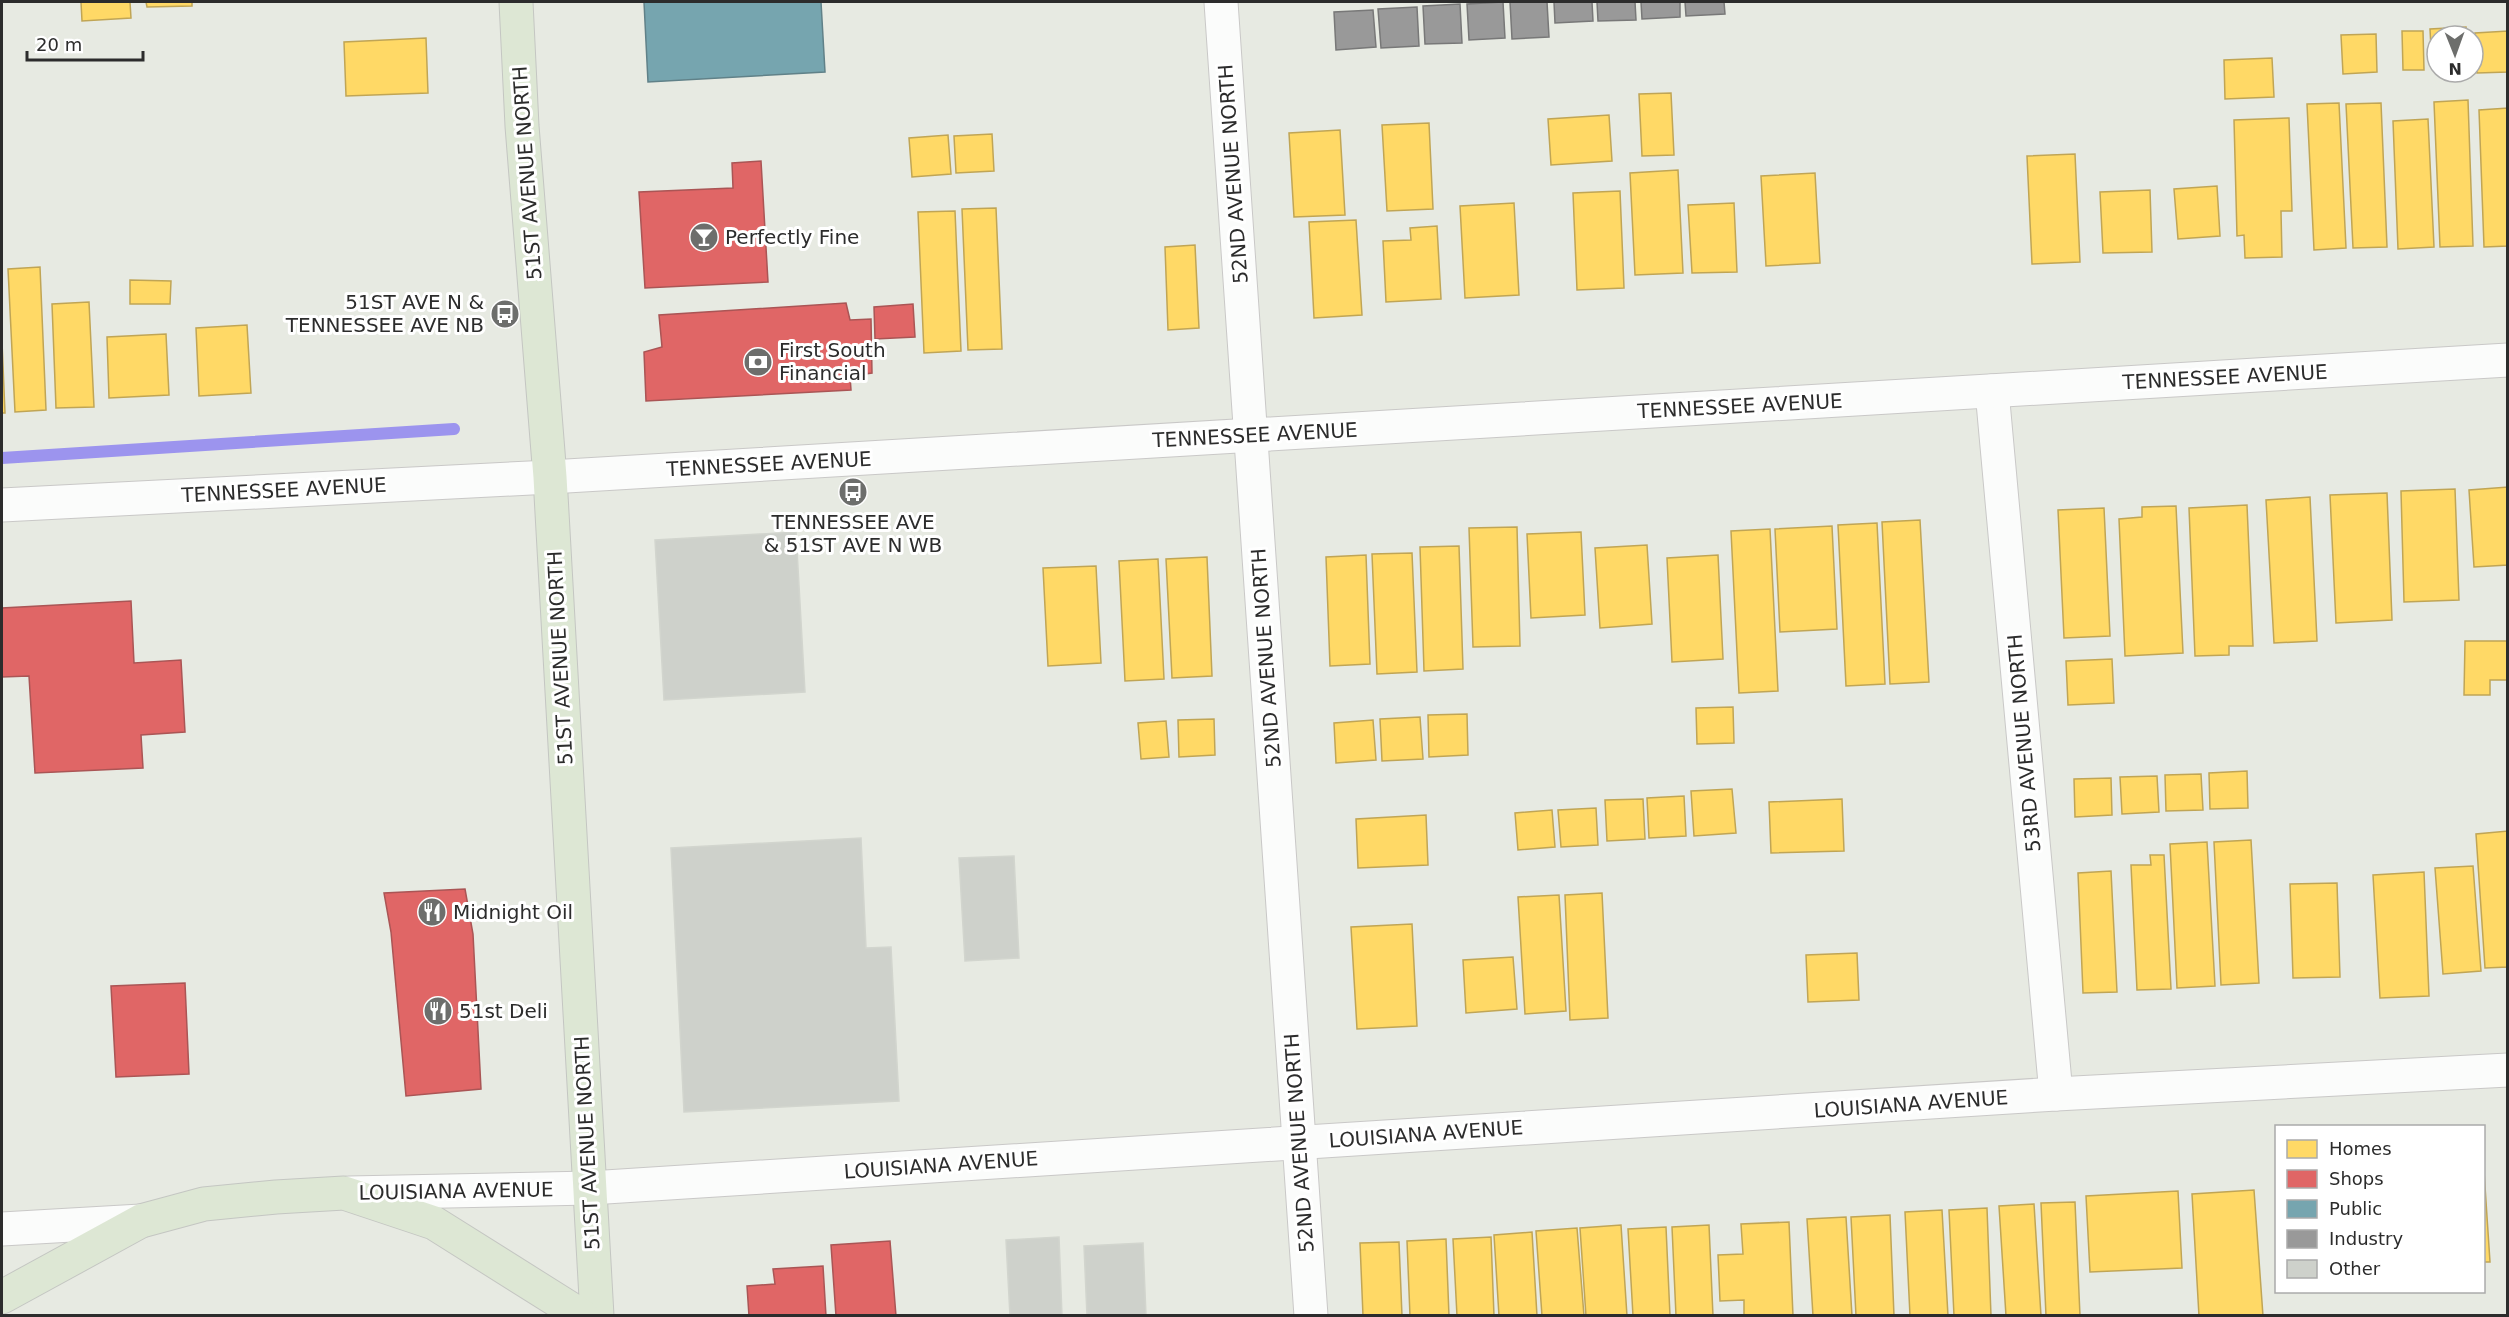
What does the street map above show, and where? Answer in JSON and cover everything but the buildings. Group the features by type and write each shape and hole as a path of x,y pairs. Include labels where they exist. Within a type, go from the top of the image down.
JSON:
{"main road":[{"name":"51ST AVENUE NORTH","path":"516,2 522,126 550,477 597,1316"},
{"path":"2,1297 141,1221 204,1204 344,1193 434,1223 582,1316"}],"street":[{"name":"52ND AVENUE NORTH","path":"1221,2 1311,1316"},
{"name":"TENNESSEE AVENUE","path":"2,506 550,477 2508,360"},
{"name":"53RD AVENUE NORTH","path":"1992,391 2056,1094"},
{"name":"LOUISIANA AVENUE","path":"344,1193 590,1188 2056,1094 2508,1070"},
{"path":"2,1229 141,1221"}],"waterway":[{"path":"2,458 454,429"}],"place":[{"name":"Perfectly Fine","path":"704,237"},
{"name":"51ST AVE N & TENNESSEE AVE NB","path":"505,314"},
{"name":"First South Financial","path":"758,362"},
{"name":"TENNESSEE AVE & 51ST AVE N WB","path":"853,492"},
{"name":"Midnight Oil","path":"432,912"},
{"name":"51st Deli","path":"438,1011"}]}
